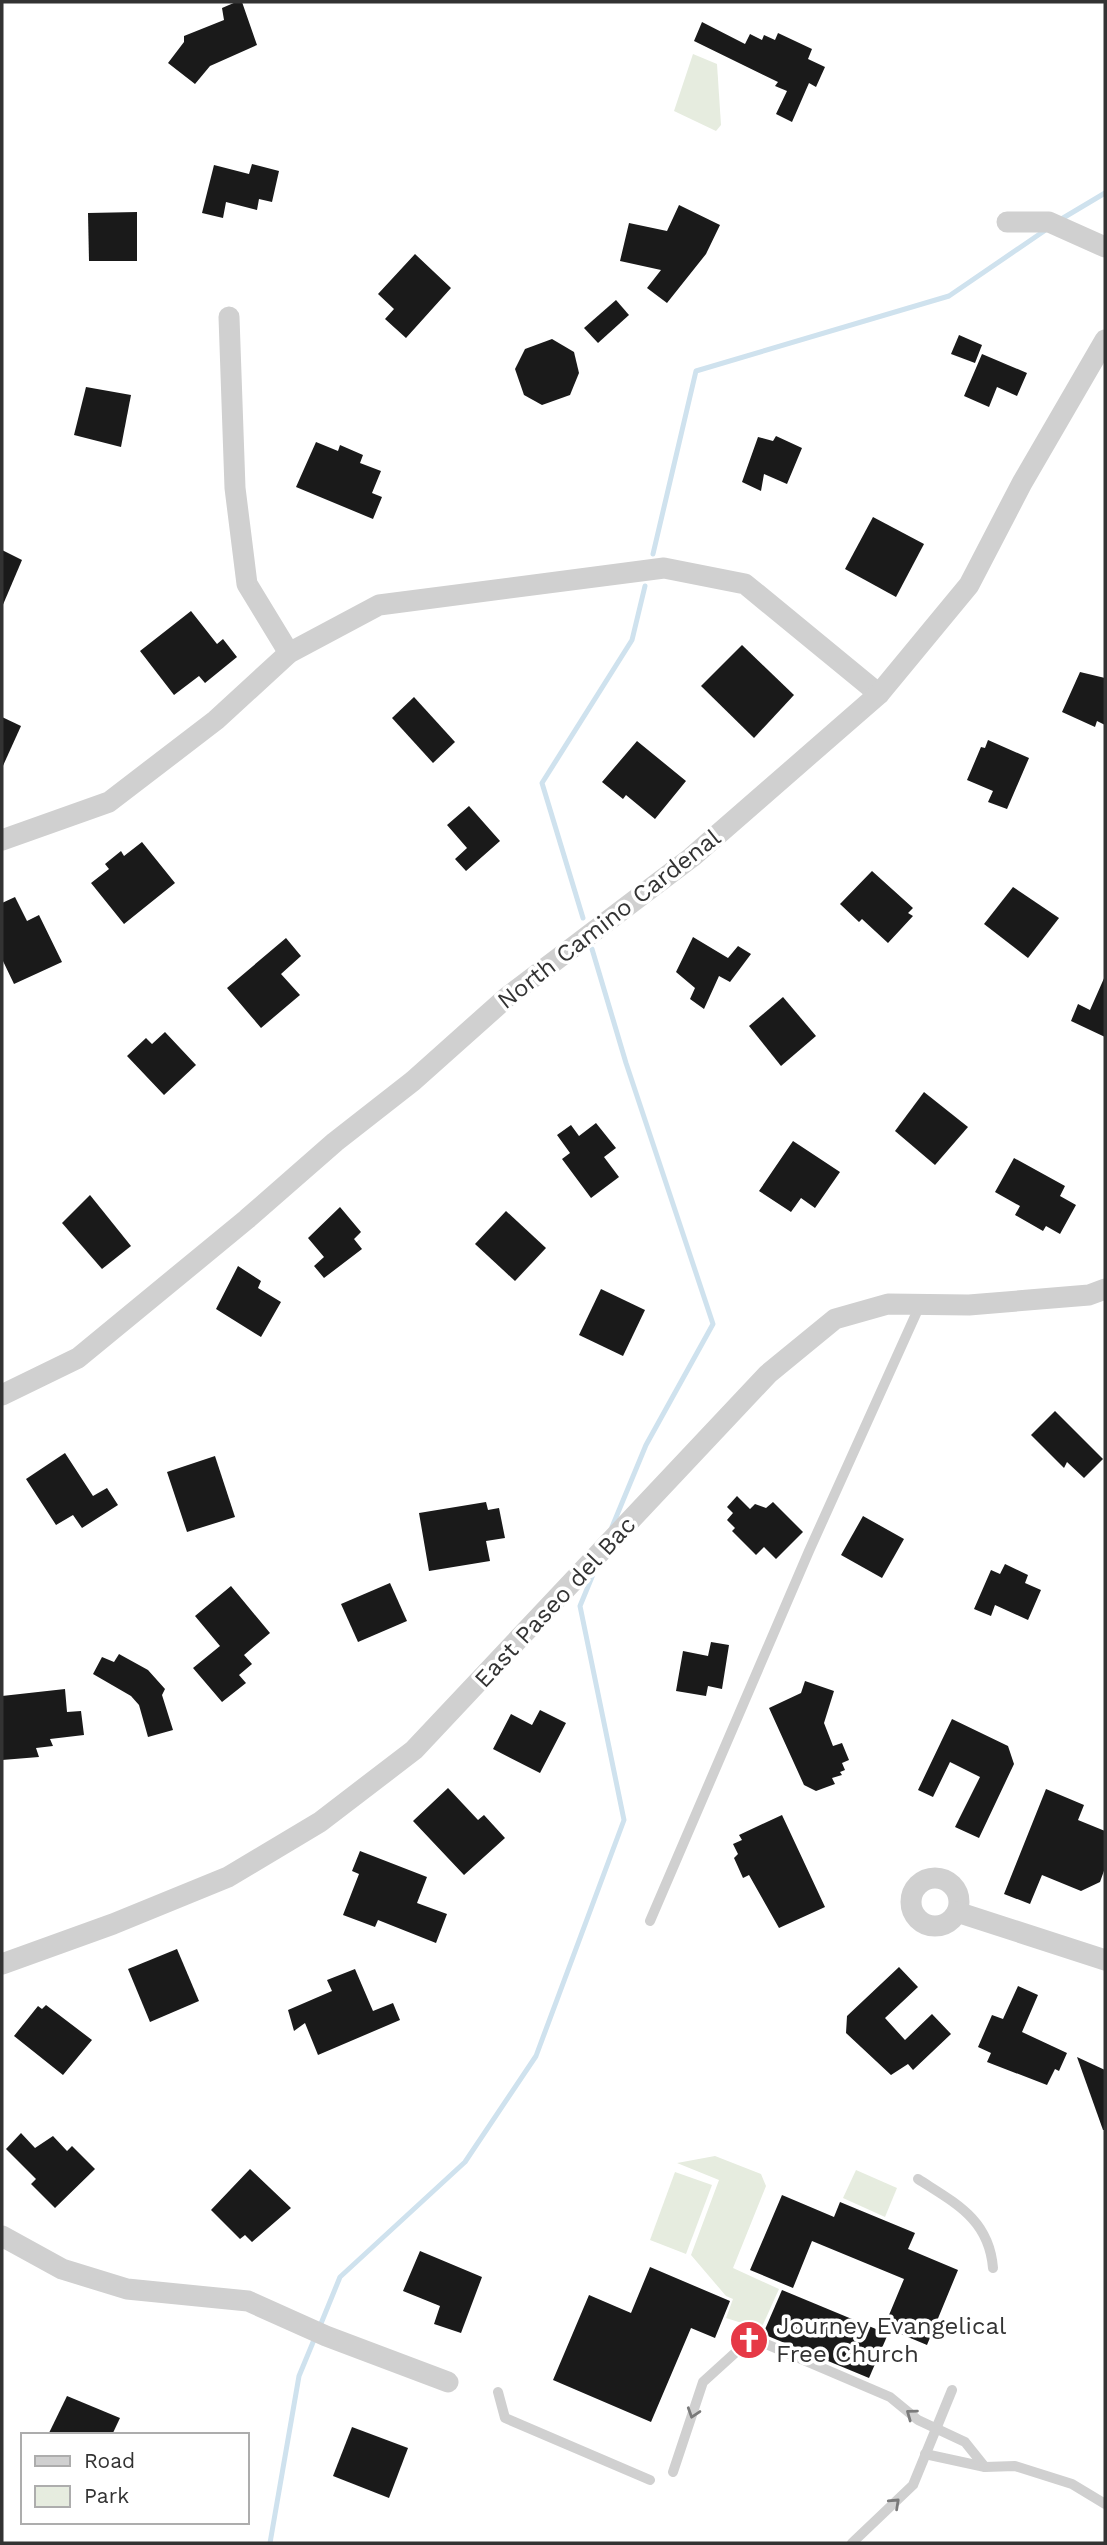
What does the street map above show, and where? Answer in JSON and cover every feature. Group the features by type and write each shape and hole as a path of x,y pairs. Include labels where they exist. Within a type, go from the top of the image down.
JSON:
{"street":[{"path":"1007,222 1049,222 1105,247"},
{"path":"229,317 235,488 247,584 289,653"},
{"name":"North Camino Cardenal","path":"2,1395 78,1358 335,1142 413,1082 506,998 692,857 879,694 969,585 1022,482 1105,340"},
{"path":"2,840 109,802 216,720 289,653 379,605 664,568 745,584 879,694"},
{"name":"East Paseo del Bac","path":"2,1964 113,1924 228,1877 320,1822 414,1750 768,1374 835,1319 888,1304 974,1305 1089,1295 1105,1289"},
{"path":"957,1912 1105,1960"},
{"path":"2,2236 62,2269 127,2289 248,2301 326,2336 449,2382"}],"lane":[{"path":"650,1921 809,1551 920,1305"},
{"path":"918,2179 965,2209 991,2245 993,2267"},
{"path":"673,2472 703,2382 746,2343 760,2341 890,2398 918,2420 965,2442 985,2467"},
{"path":"852,2543 913,2485 952,2390"},
{"path":"498,2392 505,2418 650,2480"},
{"path":"925,2454 985,2467 1015,2466 1072,2484 1105,2504"}],"green space":[{"path":"693,54 717,64 721,125 716,131 674,111"},
{"path":"715,2156 761,2174 766,2186 733,2268 779,2289 761,2329 726,2318 733,2299 726,2296 691,2255 719,2180 677,2163"},
{"path":"856,2170 897,2188 885,2217 843,2198"},
{"path":"675,2172 712,2185 686,2254 650,2240"}],"building":[{"path":"242,2 257,45 210,66 195,84 168,63 184,42 184,36 224,20 222,8"},
{"path":"702,22 745,44 750,34 762,40 764,35 775,40 778,33 812,49 808,59 825,67 816,87 809,83 792,122 776,114 787,91 775,86 778,82 694,41"},
{"path":"252,164 279,171 272,202 259,199 257,210 226,202 223,218 202,213 214,165 249,174"},
{"path":"679,205 720,225 706,254 667,303 647,288 661,270 620,261 629,223 667,231"},
{"path":"137,212 137,261 89,261 88,213"},
{"path":"415,254 451,288 406,338 385,319 394,309 378,294"},
{"path":"616,300 629,315 598,343 584,328"},
{"path":"959,335 982,345 975,363 951,354"},
{"path":"552,339 574,352 579,373 570,395 542,405 524,395 515,369 525,349"},
{"path":"982,354 1027,373 1017,396 997,387 989,407 964,396"},
{"path":"86,387 131,395 121,447 74,435"},
{"path":"776,436 802,448 787,484 764,474 761,491 742,482 758,437 773,441"},
{"path":"316,442 338,451 340,445 363,455 360,463 381,471 372,493 382,497 373,519 296,487"},
{"path":"873,517 924,544 896,597 845,569"},
{"path":"2,550 22,560 2,607"},
{"path":"191,611 217,644 223,639 237,657 205,683 199,676 174,695 140,651"},
{"path":"742,645 794,695 754,738 701,686"},
{"path":"1080,672 1105,678 1105,725 1097,721 1095,727 1062,712"},
{"path":"414,697 455,742 433,763 392,718"},
{"path":"2,717 21,726 2,768"},
{"path":"988,740 1029,758 1007,809 988,802 993,791 967,780 981,747 985,748"},
{"path":"637,741 686,781 655,819 626,795 623,799 602,782"},
{"path":"469,806 500,841 466,871 455,859 467,848 447,825"},
{"path":"142,842 175,883 124,924 91,883 109,869 105,864 121,851 124,856"},
{"path":"872,871 913,908 908,913 913,916 888,943 862,919 859,922 840,904"},
{"path":"1013,887 1059,918 1028,958 984,924"},
{"path":"15,897 27,921 39,915 62,962 14,984 2,959 2,903"},
{"path":"693,937 728,958 738,946 751,954 730,982 719,976 704,1009 690,999 695,988 676,972"},
{"path":"286,938 301,956 281,974 300,995 261,1028 227,988"},
{"path":"1105,976 1105,1037 1071,1021 1078,1004 1090,1010"},
{"path":"783,997 816,1036 781,1066 749,1026"},
{"path":"165,1032 196,1065 164,1095 127,1056 146,1038 152,1044"},
{"path":"924,1092 968,1127 935,1165 895,1131"},
{"path":"596,1123 616,1148 604,1157 619,1177 591,1198 562,1159 570,1153 557,1135 571,1125 579,1136"},
{"path":"793,1141 840,1172 815,1208 801,1198 791,1212 759,1191"},
{"path":"1014,1158 1065,1186 1060,1196 1076,1205 1060,1234 1046,1226 1043,1231 1015,1215 1020,1206 995,1192"},
{"path":"90,1195 131,1246 102,1269 62,1223"},
{"path":"340,1207 361,1232 354,1239 362,1249 324,1278 314,1266 324,1257 308,1238"},
{"path":"506,1211 546,1248 515,1281 475,1244"},
{"path":"238,1266 261,1281 258,1288 281,1302 261,1337 216,1309"},
{"path":"601,1289 645,1310 623,1356 579,1335"},
{"path":"1055,1411 1103,1459 1084,1478 1067,1462 1064,1468 1031,1435"},
{"path":"65,1453 93,1496 107,1488 118,1505 82,1528 73,1515 56,1525 26,1479"},
{"path":"215,1456 235,1517 187,1532 167,1472"},
{"path":"737,1496 750,1509 755,1504 766,1508 773,1502 803,1532 776,1559 764,1547 756,1555 732,1531 735,1528 727,1520 733,1513 727,1507"},
{"path":"486,1502 488,1510 499,1508 505,1538 486,1541 490,1561 429,1571 419,1513"},
{"path":"863,1516 904,1539 882,1578 841,1555"},
{"path":"1005,1564 1028,1575 1025,1583 1041,1590 1028,1620 995,1605 991,1616 974,1609 991,1570 1000,1574"},
{"path":"390,1583 407,1621 358,1642 341,1604"},
{"path":"231,1586 270,1633 244,1655 252,1664 239,1675 246,1683 222,1702 193,1668 220,1646 195,1616"},
{"path":"711,1642 729,1645 722,1689 708,1686 706,1696 676,1691 683,1651 708,1656"},
{"path":"119,1654 148,1670 165,1689 162,1695 173,1730 148,1737 139,1705 131,1696 93,1674 102,1657 114,1662"},
{"path":"805,1681 834,1691 824,1723 833,1746 842,1743 849,1760 842,1763 845,1770 840,1772 842,1775 832,1778 835,1784 816,1791 804,1785 769,1708 801,1693"},
{"path":"65,1689 67,1712 81,1711 84,1735 50,1739 53,1746 36,1748 39,1757 2,1760 2,1696"},
{"path":"540,1710 566,1723 540,1773 493,1749 511,1714 532,1725"},
{"path":"952,1719 1008,1746 1014,1764 979,1838 955,1827 980,1777 950,1762 933,1797 918,1790"},
{"path":"448,1788 478,1820 484,1815 505,1838 464,1875 413,1821"},
{"path":"1046,1789 1084,1805 1078,1820 1105,1831 1105,1868 1100,1882 1081,1891 1042,1875 1030,1904 1004,1894"},
{"path":"782,1815 825,1907 779,1928 749,1875 743,1878 734,1858 738,1854 733,1844 742,1840 739,1835"},
{"path":"360,1851 427,1877 417,1903 447,1914 436,1943 378,1920 375,1927 343,1915 359,1874 352,1871"},
{"path":"177,1949 199,2001 150,2022 128,1969"},
{"path":"899,1967 918,1987 885,2018 905,2040 932,2014 951,2034 913,2070 908,2064 891,2075 846,2033 847,2016"},
{"path":"355,1969 373,2011 393,2003 400,2020 318,2055 305,2023 294,2031 288,2010 332,1991 327,1980"},
{"path":"1018,1986 1038,1995 1022,2032 1067,2053 1059,2071 1055,2069 1047,2085 987,2062 991,2053 978,2047 992,2015 1003,2019"},
{"path":"46,2005 92,2040 63,2075 14,2036 38,2006 42,2009"},
{"path":"1077,2057 1105,2070 1105,2130 1103,2130"},
{"path":"21,2133 35,2148 53,2136 67,2151 72,2146 95,2169 55,2208 31,2184 36,2179 6,2149"},
{"path":"250,2169 291,2208 252,2242 245,2235 240,2239 211,2210"},
{"path":"782,2195 834,2217 840,2202 915,2233 908,2249 958,2270 927,2345 884,2327 904,2279 812,2241 793,2288 750,2270"},
{"path":"420,2251 482,2277 461,2333 434,2324 440,2306 403,2291"},
{"path":"650,2267 730,2301 715,2338 691,2328 651,2422 553,2380 589,2295 631,2313"},
{"path":"782,2290 888,2334 869,2378 763,2334"},
{"path":"67,2396 120,2418 113,2433 49,2433"},
{"path":"352,2427 408,2448 389,2498 333,2476"}],"waterway":[{"path":"1058,221 1105,193"},
{"path":"653,554 696,371 949,296 1047,229"},
{"path":"583,918 542,783 632,640 645,586"},
{"path":"592,949 626,1063 713,1324 646,1445 612,1527"},
{"path":"320,2326 340,2277 465,2162 536,2056 624,1820 580,1606 594,1572"},
{"path":"270,2543 299,2376 316,2335"}],"place":[{"name":"Journey Evangelical Free Church","path":"749,2340"}]}
